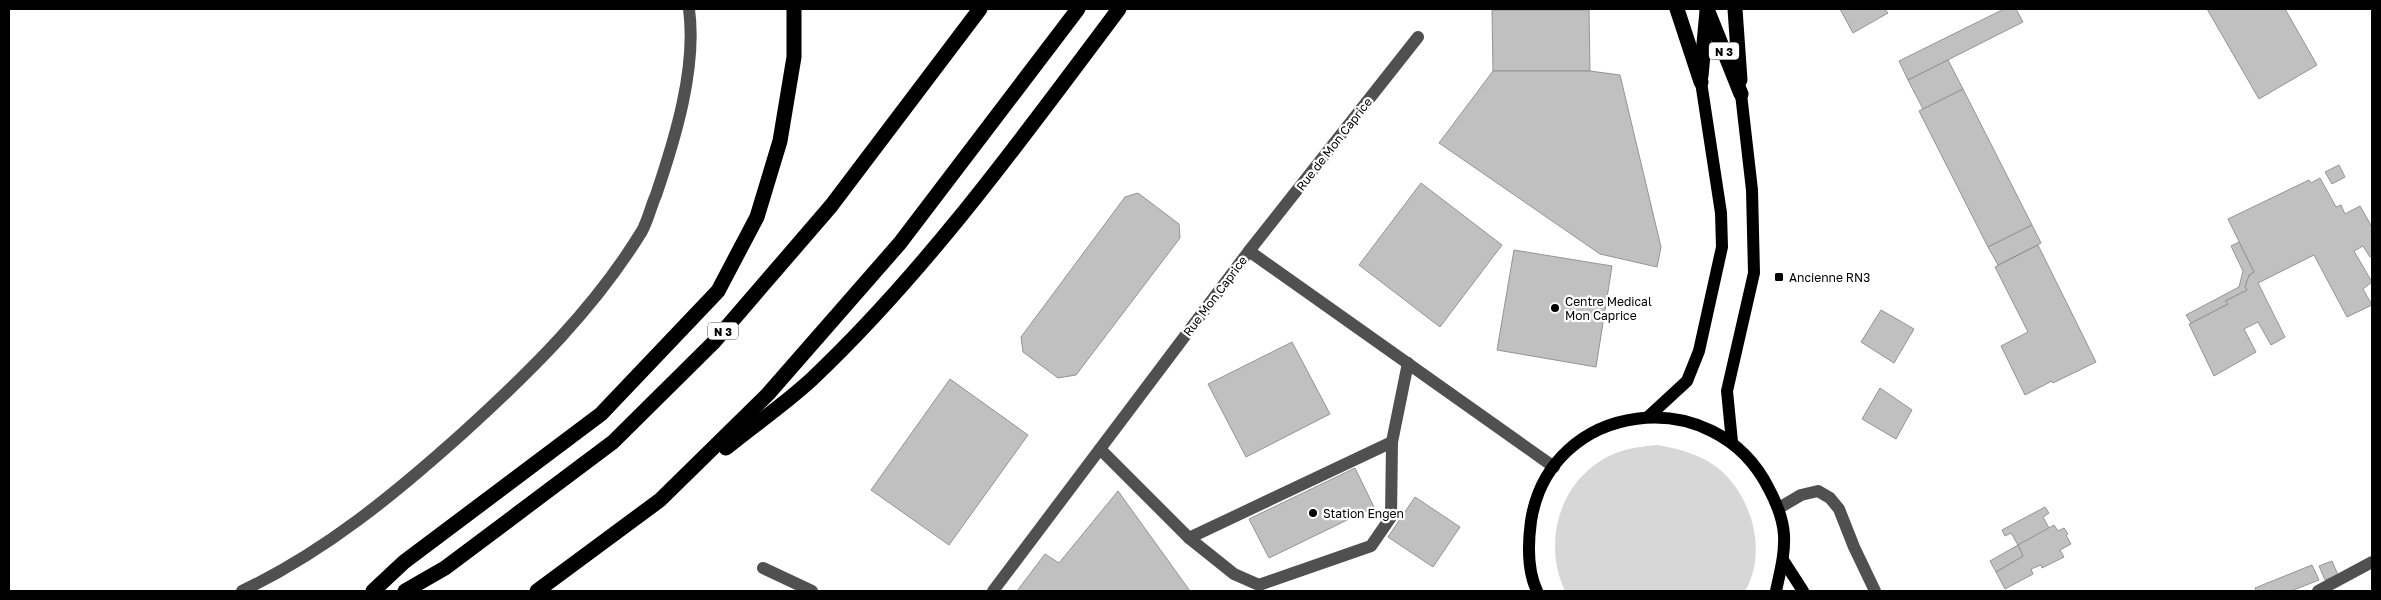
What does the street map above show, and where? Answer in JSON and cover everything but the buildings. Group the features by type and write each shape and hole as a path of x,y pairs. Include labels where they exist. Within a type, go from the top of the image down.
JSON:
{"highway":[{"name":"N 3","path":"373,591 404,562 601,414 718,291 757,217 780,141 794,57 794,9"},
{"name":"N 3","path":"405,591 445,568 613,442 713,343 831,206 980,9"},
{"path":"660,500 768,394 900,243 1078,9"},
{"path":"537,591 660,500 811,380 922,264 1119,9"},
{"name":"N 3","path":"1677,9 1701,82"},
{"name":"N 3","path":"1701,82 1707,9 1741,94"},
{"name":"N 3","path":"1735,9 1741,94"}],"main road":[{"name":"N 3","path":"1648,417 1687,381 1699,351 1722,248 1721,213 1701,82"},
{"name":"N 3","path":"1732,442 1727,391 1754,273 1752,190 1741,94"},
{"path":"1532,589 1528,544 1534,503 1554,467 1580,441 1612,424 1648,417 1678,418 1706,427 1732,442 1761,471 1779,508 1784,534 1783,560 1776,591"},
{"path":"1783,560 1803,591"}],"street":[{"path":"242,591 330,542 399,489 519,382 598,297 643,229 669,156 686,80 692,28 689,9"},
{"name":"Rue de Mon Caprice","path":"1250,251 1418,37"},
{"name":"Rue Mon Caprice","path":"993,591 1250,251 1554,467"},
{"path":"1100,449 1189,538 1234,574 1259,585 1371,546 1392,517 1392,442 1408,363"},
{"path":"1189,538 1392,442"},
{"path":"1779,508 1801,495 1818,491 1830,498 1839,509 1854,547 1875,591"},
{"path":"2318,591 2372,562"},
{"path":"762,568 812,591"}],"shaded area":[{"path":"1657,445 1689,453 1711,463 1730,480 1740,494 1748,509 1756,542 1752,576 1745,591 1565,591 1558,571 1555,551 1556,531 1561,511 1569,493 1581,477 1597,463 1621,451"}],"place":[{"name":"Ancienne RN3","path":"1779,277"},
{"name":"Centre Medical Mon Caprice","path":"1555,308"},
{"name":"Station Engen","path":"1313,513"}]}
